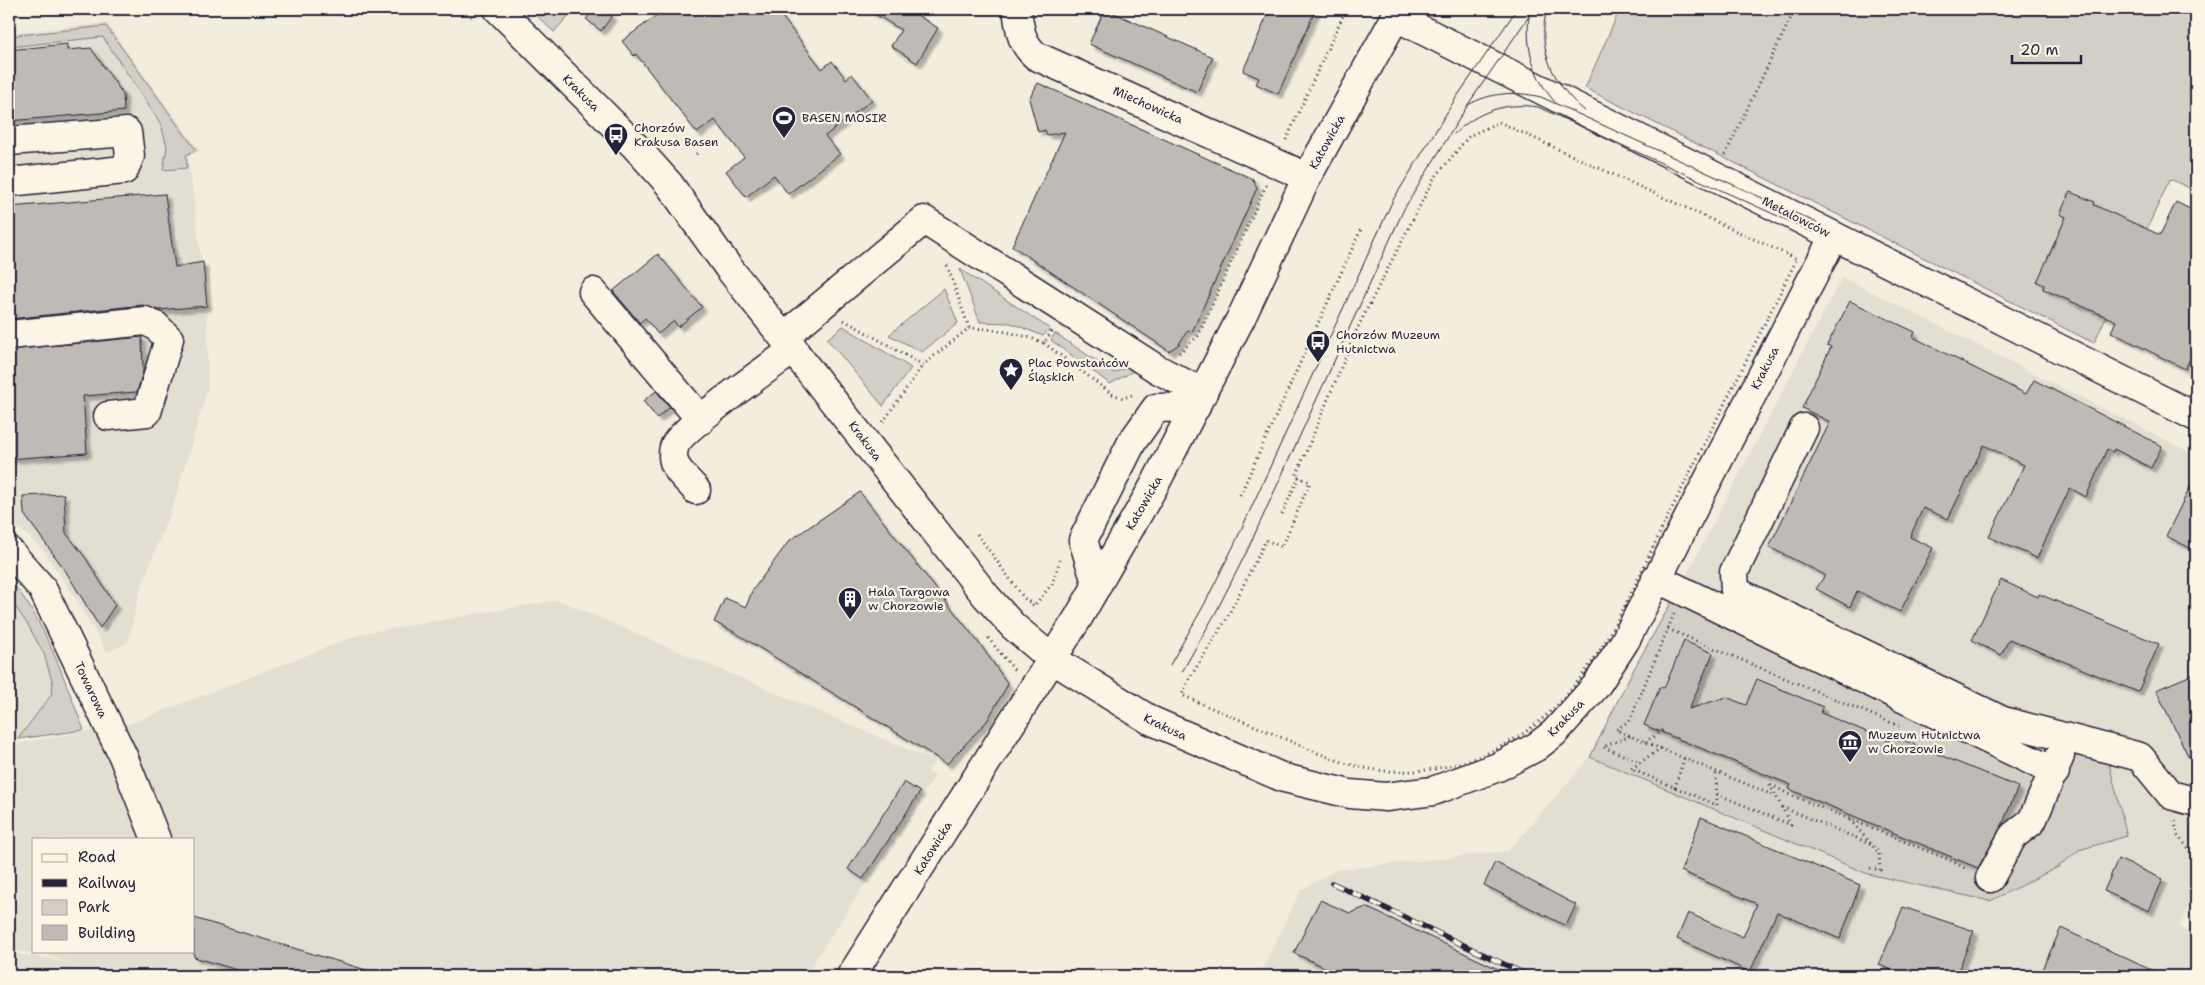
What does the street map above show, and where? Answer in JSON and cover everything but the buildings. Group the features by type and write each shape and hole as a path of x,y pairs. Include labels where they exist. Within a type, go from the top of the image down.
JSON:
{"street":[{"name":"Krakusa","path":"498,9 658,172 690,211 728,267 789,342 986,596 1013,626 1052,659 1144,717 1284,778 1316,787 1386,797 1433,791 1498,767 1536,747 1554,733 1596,686 1625,641 1834,236"},
{"name":"Miechowicka","path":"1018,9 1021,36 1024,44 1036,56 1307,177"},
{"name":"Katowicka","path":"852,976 1052,659 1154,486 1242,316 1307,177 1398,13"},
{"name":"Metalowców","path":"1398,13 1834,236 2196,417"},
{"path":"9,141 126,132 130,156 124,170 9,182"},
{"path":"696,490 676,467 673,456 675,445 684,434 924,220 1068,311 1199,400"},
{"path":"593,292 701,420"},
{"path":"9,335 144,321 156,326 169,339 147,412 108,416"},
{"path":"1096,586 1083,540 1132,442 1156,408 1199,400"},
{"path":"1804,428 1734,572 1736,590 2003,721 2140,757 2184,798"},
{"name":"Towarowa","path":"9,551 42,588 122,756 156,838"},
{"path":"1656,578 2054,772"},
{"path":"1990,878 2014,836 2032,822 2054,772 2065,738"}],"path":[{"path":"1724,157 1794,9"},
{"path":"1499,122 1797,259 1632,590 1594,659 1559,703 1542,719 1496,750 1470,760 1440,768 1386,771 1346,762 1320,753 1182,695 1188,681 1226,620 1266,540 1282,546 1310,482 1299,477 1296,476 1358,327 1433,180 1469,136 1499,122"},
{"path":"696,154 700,151"},
{"path":"1240,495 1362,227"},
{"path":"945,258 969,328"},
{"path":"1044,343 1068,311"},
{"path":"840,318 922,365"},
{"path":"883,422 922,365 969,328 994,329 1033,338 1044,343 1112,394 1123,398 1132,395"},
{"path":"1282,514 1299,477"},
{"path":"977,534 1024,598 1034,606 1052,584 1061,555"},
{"path":"1676,608 1630,720 1616,730 1776,796"},
{"path":"1668,629 1901,727"},
{"path":"1645,742 1665,728"},
{"path":"1631,736 1603,747 1641,762"},
{"path":"1661,748 1631,769 1717,805 1716,771"},
{"path":"1675,788 1684,758"},
{"path":"1717,794 1791,825 1769,783 1788,794 1952,861 1957,866 1990,878"},
{"path":"2184,798 2177,835 2196,858"},
{"path":"1781,807 1871,844"},
{"path":"1850,819 1879,853 1880,870 1869,868"}],"shaded area":[{"path":"106,23 200,151 188,156 207,306 208,387 175,500 140,590 128,643 107,652 76,599 43,550 9,519 9,33"},
{"path":"1842,277 2196,455 2196,889 2179,927 2196,935 2196,976 1259,976 1301,890 1336,870 1508,851 1590,757 1868,874 2058,867 2079,850 2127,835 2108,759 2010,739 1685,578"},
{"path":"9,598 28,624 43,654 53,683 50,694 18,739 9,744"},
{"path":"558,600 935,761 928,771 935,776 805,976 113,976 105,974 110,976 9,976 9,953 48,958 80,967 47,955 9,950 9,745 132,723 364,633"}],"green space":[{"path":"529,9 574,9 554,32"},
{"path":"1620,9 2196,9 2196,191 2170,179 2094,343 1585,88"},
{"path":"106,26 196,150 186,155 187,168 163,170 167,147 161,124 103,37 9,47 9,36"},
{"path":"960,269 1050,329 1043,336 1011,323 980,322"},
{"path":"944,289 958,323 922,352 889,335"},
{"path":"843,326 911,368 883,406 827,339"},
{"path":"1055,333 1114,373 1134,364 1139,368 1110,384 1051,340"},
{"path":"1685,578 2010,739 2108,759 2127,836 2079,850 2058,867 1990,901 1868,874 1590,757 1631,674"},
{"path":"9,579 22,595 43,632 61,670 84,730 18,739 51,695 53,684 44,654 28,625 9,597"}],"tram line":[{"path":"1170,665 1204,605 1235,543 1393,200 1454,101 1517,9"},
{"path":"1182,672 1216,612 1247,551 1404,209 1469,103 1534,9"},
{"path":"1547,9 1544,38 1550,66 1564,90 1585,111"},
{"path":"1529,16 1528,39 1536,73 1555,102"},
{"path":"1468,105 1485,97 1503,94 1513,93 1541,97 1817,223"},
{"path":"1454,134 1473,119 1493,110 1514,106 1538,107 1813,232"}],"railway":[{"path":"1332,883 1529,976"}],"place":[{"name":"BASEN MOSIR","path":"784,139"},
{"name":"Chorzów Krakusa Basen","path":"616,156"},
{"name":"Chorzów Muzeum Hutnictwa","path":"1318,363"},
{"name":"Plac Powstańców Śląskich","path":"1011,391"},
{"name":"Hala Targowa w Chorzowie","path":"850,620"},
{"name":"Muzeum Hutnictwa w Chorzowie","path":"1850,763"}]}
